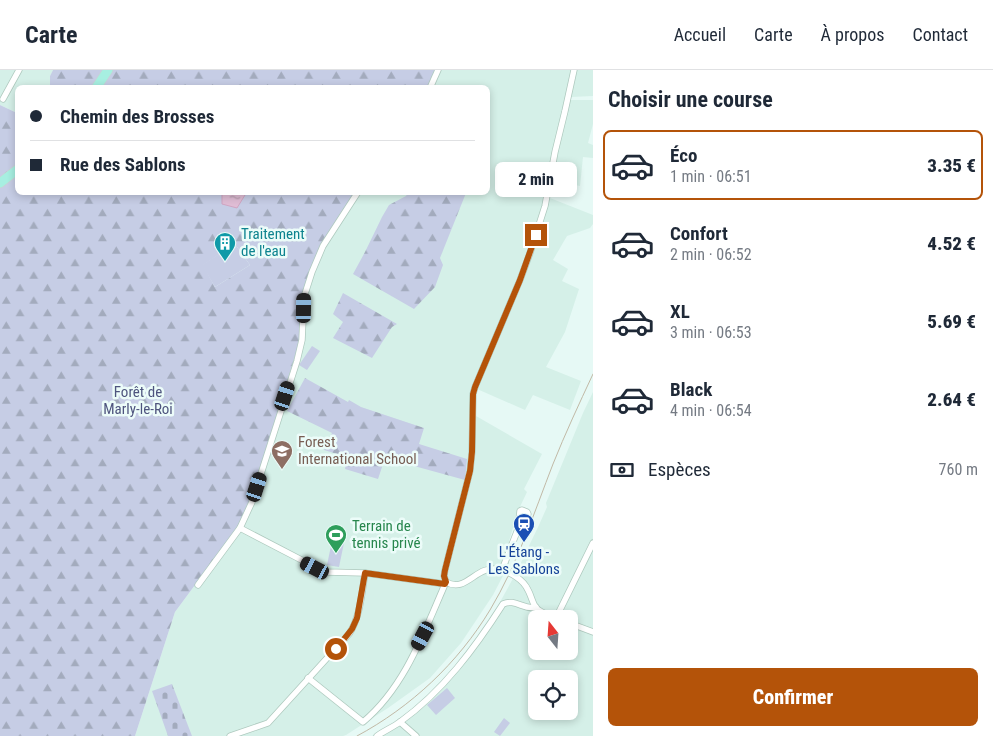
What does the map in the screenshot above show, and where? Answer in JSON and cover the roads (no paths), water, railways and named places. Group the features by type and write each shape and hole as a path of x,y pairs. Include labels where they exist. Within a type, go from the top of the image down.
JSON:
{"main road":[{"path":"98,85 108,70"},
{"path":"0,183 15,172"}],"street":[{"path":"3,99 19,70"},
{"path":"431,85 438,70"},
{"path":"308,678 363,722 376,710 400,680 423,636 446,583 445,570 470,471 473,394 520,280 545,206 574,70"},
{"path":"198,585 240,528 252,502 297,361 302,340 304,297 312,272 323,246 356,195"},
{"path":"240,528 315,568 327,572 365,573 458,586 464,584 485,569 502,570 525,584 539,610"},
{"path":"502,570 518,529"},
{"path":"561,610 593,542"},
{"path":"230,736 268,722 352,629 357,618 365,573"},
{"path":"377,736 400,722 431,696 458,667 486,631 503,604 512,602 532,608 536,607"},
{"path":"578,626 593,632"},
{"path":"400,722 416,736"}],"water":[{"path":"222,195 245,195 237,208 222,204"}],"tram line":[{"path":"357,736 396,712 432,682 463,648 490,610 517,557 572,419 593,374"}],"place":[{"name":"Traitement de l'eau","path":"225,262"},
{"name":"Forest International School","path":"282,470"},
{"name":"L'Étang - Les Sablons","path":"524,543"},
{"name":"Terrain de tennis privé","path":"336,554"}],"park label":[{"name":"Forêt de Marly-le-Roi","path":"138,400"}]}
